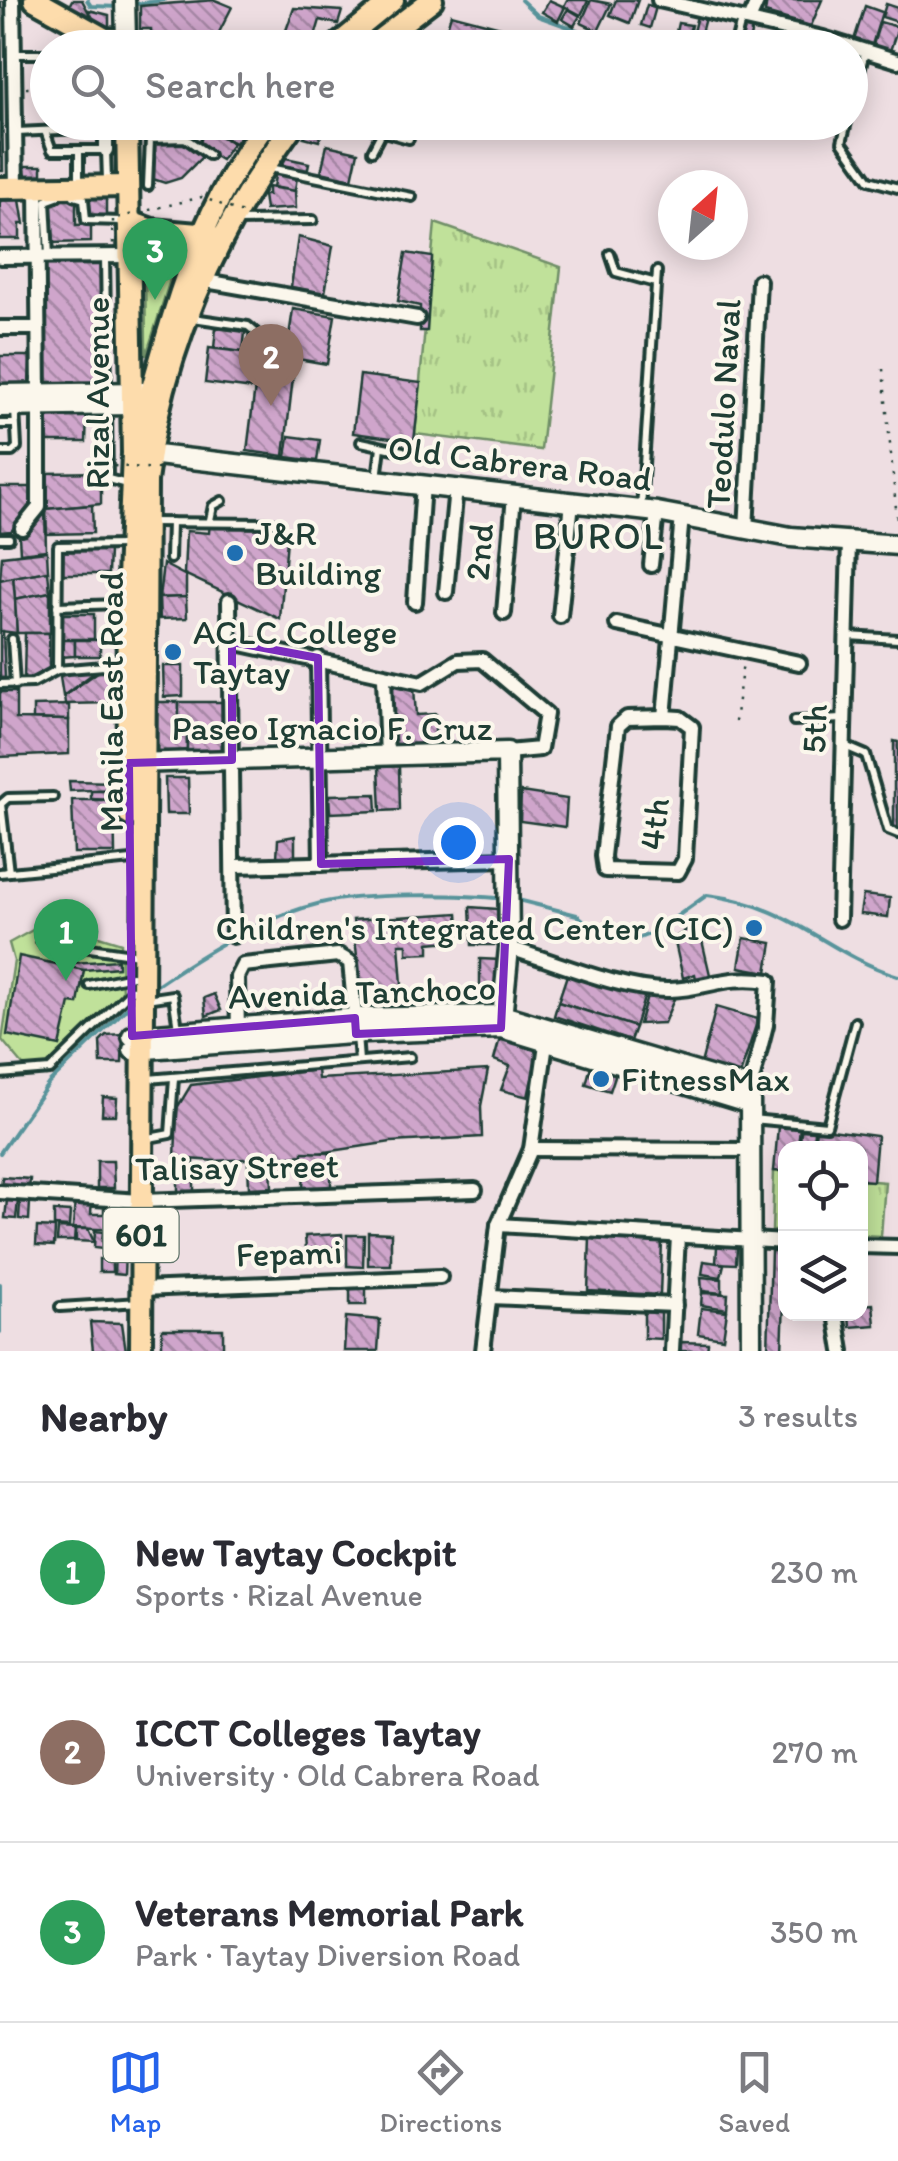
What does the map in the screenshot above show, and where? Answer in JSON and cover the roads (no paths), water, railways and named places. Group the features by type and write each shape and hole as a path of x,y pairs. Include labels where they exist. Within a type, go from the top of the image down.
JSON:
{"main road":[{"path":"35,0 92,30"},
{"path":"355,30 393,0"},
{"path":"390,30 432,0"},
{"name":"Rizal Avenue","path":"117,140 128,186 118,218 116,254 138,396 143,468 139,539 127,604 128,664"},
{"path":"138,396 187,317 218,230 233,169 254,140"},
{"path":"143,468 172,340 218,230 282,140"},
{"path":"18,188 128,186"},
{"path":"118,218 152,230 218,230"},
{"name":"Manila East Road","path":"138,859 139,539"},
{"name":"Manila East Road","path":"128,664 136,763"},
{"name":"601","path":"138,859 139,1043 132,1104 141,1129"},
{"name":"601","path":"139,1043 145,1080 140,1201 142,1351"}],"street":[{"path":"13,0 18,188 43,257 36,328 39,507 22,528"},
{"path":"658,0 787,30"},
{"path":"746,19 758,0"},
{"path":"119,30 126,5"},
{"path":"868,52 898,61"},
{"path":"106,150 109,140"},
{"path":"0,257 116,254"},
{"path":"200,280 417,318"},
{"name":"Teodulo Naval","path":"746,530 759,281"},
{"path":"0,328 36,328"},
{"path":"0,394 39,400 138,396"},
{"path":"10,413 39,400"},
{"name":"Old Cabrera Road","path":"143,468 377,479 650,511 746,530 898,544"},
{"path":"415,602 422,484"},
{"path":"446,592 456,488"},
{"name":"2nd","path":"504,613 514,495"},
{"path":"560,616 572,502"},
{"path":"650,511 651,565"},
{"path":"664,718 682,516"},
{"name":"5th","path":"839,919 850,541"},
{"path":"230,600 233,936"},
{"path":"618,624 799,664"},
{"path":"232,642 318,658 384,678 422,683 458,660 482,660 546,714 540,749 506,752"},
{"path":"318,658 321,864"},
{"path":"384,678 387,757"},
{"name":"4th","path":"627,718 664,718 680,718 692,727 685,859 678,872 605,870 602,856 618,726 627,718"},
{"name":"Paseo Ignacio F. Cruz","path":"136,763 506,752 510,948 502,1022"},
{"path":"234,866 509,859"},
{"path":"510,948 646,989 672,990 738,976 770,981 766,1024 749,1103 751,1351"},
{"path":"238,1037 236,977 243,965 338,955 350,962 356,1026"},
{"name":"Avenida Tanchoco","path":"139,1043 356,1026 502,1022 749,1103"},
{"name":"Avenida Tanchoco","path":"139,1043 179,1034 238,1037"},
{"path":"483,1351 498,1225 532,1149 548,1036"},
{"path":"532,1149 752,1150"},
{"name":"Talisay Street","path":"0,1192 140,1201 475,1190"},
{"path":"498,1225 778,1242"},
{"path":"672,1351 678,1236"},
{"path":"868,1246 898,1247"},
{"name":"Fepami","path":"141,1296 440,1277"},
{"path":"490,1297 674,1306"},
{"path":"837,1321 842,1351"}],"lane":[{"path":"375,13 390,30"},
{"path":"741,30 746,19"},
{"path":"14,54 30,54"},
{"path":"15,132 30,132"},
{"path":"48,140 52,150 106,150 128,186"},
{"path":"128,186 150,140"},
{"path":"186,140 209,155"},
{"path":"372,151 378,140"},
{"path":"842,140 869,180 898,188"},
{"path":"78,151 79,187"},
{"path":"264,166 412,197"},
{"path":"43,257 48,198 79,196 84,199 86,220 118,218"},
{"path":"218,230 313,220"},
{"path":"116,254 107,399 108,479 143,468"},
{"path":"610,254 616,272 656,282"},
{"path":"650,511 656,270"},
{"path":"187,317 248,326 254,332 253,345"},
{"path":"0,424 10,413"},
{"path":"0,452 12,452 18,447 10,413"},
{"path":"361,442 403,451"},
{"path":"377,479 381,447"},
{"path":"210,520 213,506 222,502"},
{"path":"170,559 171,522"},
{"path":"139,539 171,522 274,522"},
{"path":"56,670 58,546 139,539 171,544"},
{"path":"57,606 127,604"},
{"path":"847,636 898,639"},
{"path":"12,638 15,685"},
{"path":"0,684 33,683 56,670 128,664"},
{"path":"794,720 844,718"},
{"path":"844,746 866,755 888,830 898,834"},
{"path":"52,797 8,798 0,804 4,872 138,859"},
{"path":"41,941 176,998 179,1034"},
{"path":"89,985 138,985"},
{"path":"0,1074 50,1070 138,985"},
{"path":"749,1103 828,1126 855,1022"},
{"path":"356,1026 359,1061"},
{"path":"145,1080 410,1058"},
{"path":"141,1129 166,1138 170,1134 174,1078"},
{"path":"60,1307 141,1296"}],"waterway":[{"path":"87,0 91,6 120,7"},
{"path":"129,5 164,0"},
{"path":"521,0 538,16 577,30"},
{"path":"151,989 253,928 321,903 411,895 504,899"},
{"path":"514,899 577,915 605,937 634,940 655,932 707,895 737,900 786,919 849,955 898,976"},
{"path":"0,1153 49,1083 135,1000"},
{"path":"0,1284 0,1332"}],"place":[{"name":"Veterans Memorial Park","path":"155,300"},
{"name":"ICCT Colleges Taytay","path":"271,406"},
{"name":"J&R Building","path":"235,553"},
{"name":"ACLC College Taytay","path":"173,652"},
{"name":"Children's Integrated Center (CIC)","path":"754,928"},
{"name":"New Taytay Cockpit","path":"66,981"},
{"name":"FitnessMax","path":"601,1079"}],"district":[{"name":"BUROL","path":"599,536"}]}
